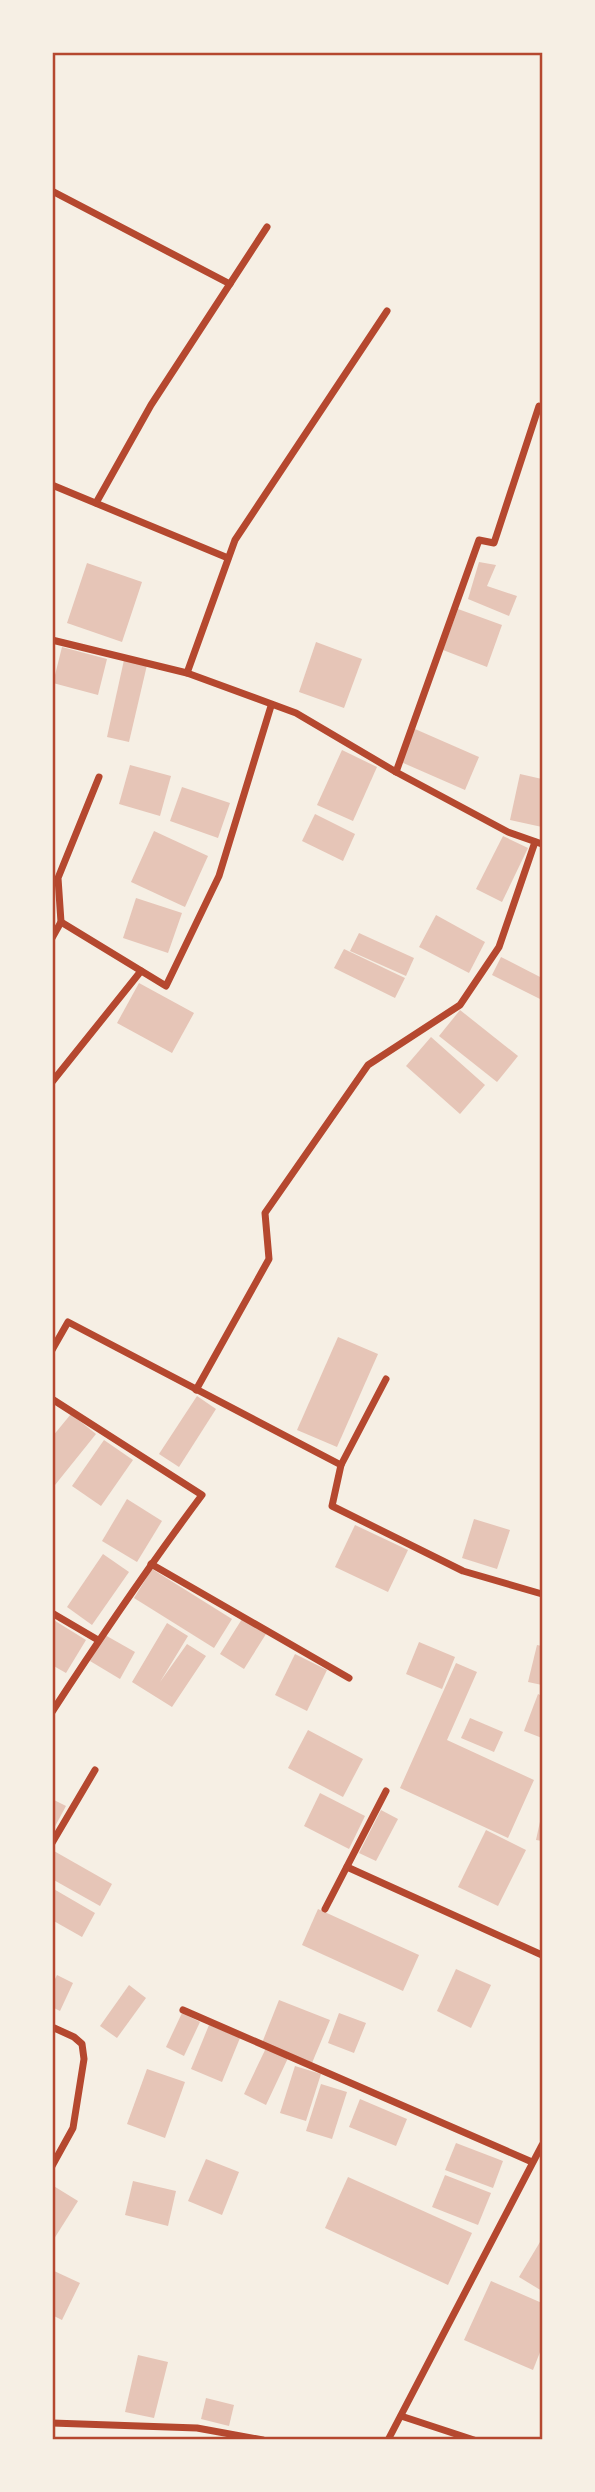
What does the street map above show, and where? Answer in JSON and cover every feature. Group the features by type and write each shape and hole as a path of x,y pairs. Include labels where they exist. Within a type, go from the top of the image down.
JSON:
{"street":[{"path":"52,191 230,284"},
{"path":"96,503 151,405 267,227"},
{"path":"187,673 235,540 387,310"},
{"path":"396,772 479,540 494,543 539,407 542,409"},
{"path":"52,485 228,558"},
{"path":"52,640 187,673 296,713 396,772 508,832 539,843 499,947 460,1005 368,1065 265,1213 269,1259 196,1390"},
{"path":"61,922 166,986 219,876 271,706"},
{"path":"52,938 61,922 58,878 99,777"},
{"path":"52,1082 141,971"},
{"path":"52,1350 68,1322 341,1465"},
{"path":"386,1380 341,1465 332,1506 463,1570 542,1594"},
{"path":"52,1399 202,1495 150,1564 52,1712"},
{"path":"150,1564 349,1678"},
{"path":"52,1613 98,1640"},
{"path":"52,1843 95,1770"},
{"path":"325,1909 386,1791"},
{"path":"347,1867 542,1955"},
{"path":"183,2010 532,2161"},
{"path":"52,2027 74,2036 82,2044 85,2059 74,2128 52,2166"},
{"path":"388,2440 542,2145"},
{"path":"401,2416 474,2440"},
{"path":"52,2423 197,2428 262,2440"}],"building":[{"path":"479,562 496,565 487,586 517,596 509,616 468,599"},
{"path":"87,563 142,582 122,642 67,623"},
{"path":"458,609 502,625 487,667 443,650"},
{"path":"316,642 362,659 344,708 299,692"},
{"path":"62,647 107,659 98,695 53,683"},
{"path":"124,660 147,665 129,742 107,737"},
{"path":"415,729 479,757 465,790 401,762"},
{"path":"342,750 377,767 353,821 317,805"},
{"path":"130,765 171,776 160,816 119,804"},
{"path":"520,774 542,779 542,827 510,820"},
{"path":"182,787 230,803 218,838 170,821"},
{"path":"315,814 355,834 343,861 302,841"},
{"path":"154,831 208,856 185,907 131,882"},
{"path":"503,836 528,848 502,902 476,889"},
{"path":"136,898 182,913 168,953 123,938"},
{"path":"436,915 485,942 469,973 419,947"},
{"path":"359,933 414,958 406,976 350,951"},
{"path":"344,949 405,978 395,998 334,968"},
{"path":"501,957 542,978 542,1000 492,975"},
{"path":"139,983 194,1013 172,1053 117,1023"},
{"path":"460,1010 518,1056 497,1082 439,1036"},
{"path":"431,1037 485,1085 460,1114 406,1066"},
{"path":"338,1337 378,1354 337,1447 297,1430"},
{"path":"197,1396 216,1409 179,1467 159,1454"},
{"path":"71,1414 96,1434 55,1485 52,1483 52,1437"},
{"path":"104,1440 133,1460 101,1506 72,1486"},
{"path":"127,1499 162,1521 137,1562 102,1541"},
{"path":"474,1519 510,1530 497,1569 462,1558"},
{"path":"355,1525 408,1550 388,1592 335,1567"},
{"path":"103,1554 129,1572 92,1625 67,1607"},
{"path":"152,1569 232,1619 214,1648 134,1598"},
{"path":"52,1619 86,1640 66,1673 52,1665"},
{"path":"242,1619 266,1634 244,1669 220,1654"},
{"path":"167,1623 188,1636 160,1682 187,1644 206,1656 172,1707 132,1682"},
{"path":"105,1635 135,1652 120,1679 90,1661"},
{"path":"419,1642 455,1657 442,1689 406,1674"},
{"path":"537,1645 542,1646 542,1685 528,1682"},
{"path":"295,1654 327,1670 307,1711 275,1695"},
{"path":"456,1663 477,1672 447,1740 534,1780 508,1838 400,1788"},
{"path":"538,1694 542,1696 542,1738 524,1731"},
{"path":"470,1718 503,1732 494,1752 461,1738"},
{"path":"308,1730 363,1759 343,1797 288,1768"},
{"path":"320,1793 365,1816 349,1849 304,1826"},
{"path":"52,1799 66,1806 52,1832"},
{"path":"381,1810 398,1819 376,1861 359,1853"},
{"path":"542,1817 542,1841 536,1840"},
{"path":"486,1830 526,1850 498,1906 458,1887"},
{"path":"54,1851 112,1884 100,1906 52,1879"},
{"path":"52,1888 95,1913 82,1937 52,1920"},
{"path":"318,1909 419,1955 403,1991 302,1945"},
{"path":"456,1969 491,1985 471,2028 437,2011"},
{"path":"57,1975 73,1983 60,2011 52,2007 52,1985"},
{"path":"129,1985 146,1998 117,2038 100,2026"},
{"path":"279,2000 330,2020 312,2063 262,2043"},
{"path":"182,2013 200,2022 184,2056 166,2047"},
{"path":"339,2013 366,2023 354,2053 328,2043"},
{"path":"209,2025 240,2038 222,2082 191,2069"},
{"path":"266,2048 288,2058 266,2105 244,2094"},
{"path":"295,2066 321,2074 306,2121 280,2113"},
{"path":"147,2069 185,2082 165,2138 127,2124"},
{"path":"321,2084 347,2092 332,2139 306,2131"},
{"path":"360,2099 407,2119 396,2146 349,2127"},
{"path":"456,2143 503,2161 493,2188 445,2170"},
{"path":"206,2159 239,2172 222,2215 188,2201"},
{"path":"445,2175 491,2193 478,2225 432,2207"},
{"path":"348,2177 472,2233 448,2285 325,2228"},
{"path":"133,2181 176,2191 168,2226 125,2215"},
{"path":"52,2185 78,2201 52,2242"},
{"path":"540,2242 542,2243 542,2291 519,2277"},
{"path":"52,2270 80,2283 62,2320 52,2315"},
{"path":"491,2281 542,2303 542,2347 533,2370 464,2340"},
{"path":"138,2355 168,2362 154,2418 125,2412"},
{"path":"206,2398 234,2405 229,2426 201,2419"}]}
